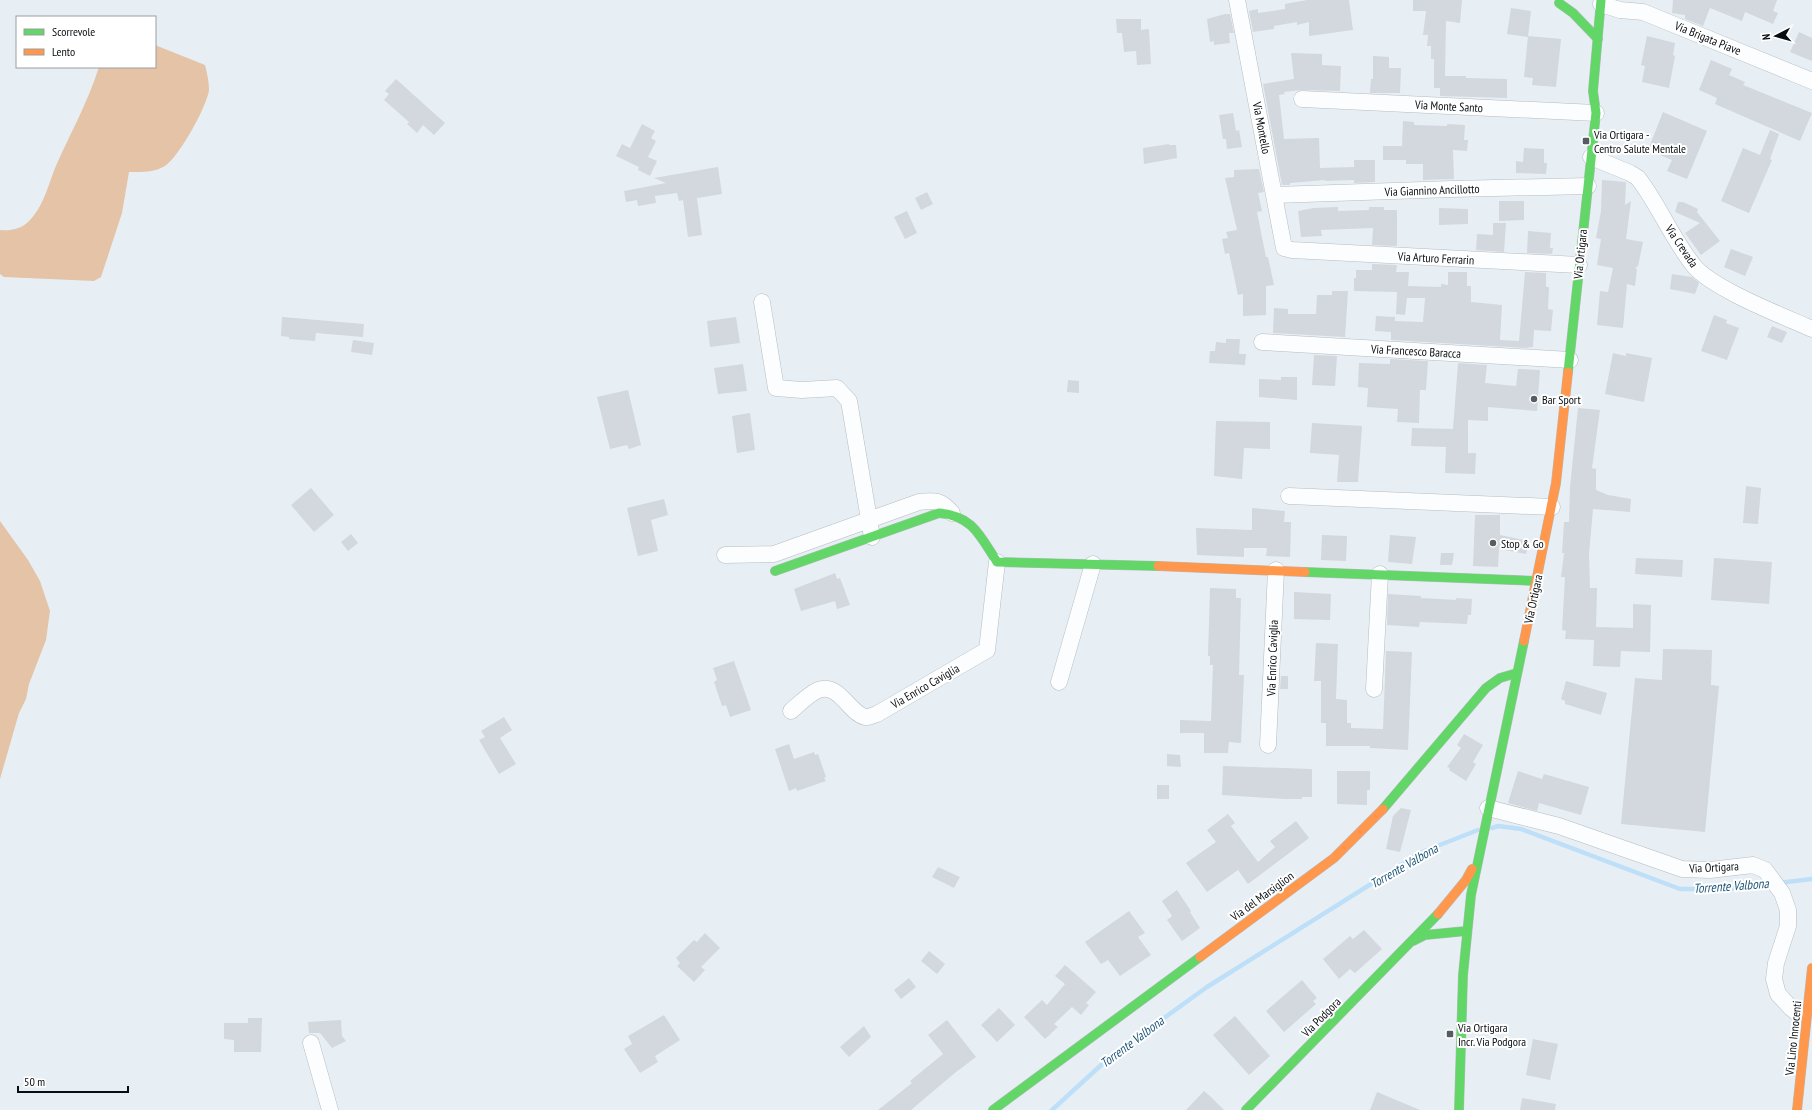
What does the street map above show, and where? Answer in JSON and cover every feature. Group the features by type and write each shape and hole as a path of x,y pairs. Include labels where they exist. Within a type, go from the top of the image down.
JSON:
{"street":[{"name":"Via Montello","path":"1238,0 1284,248 1292,250"},
{"path":"1555,2 1577,6"},
{"path":"1555,2 1573,13 1598,39"},
{"name":"Via Ortigara","path":"1459,1110 1464,923 1552,508 1560,454 1596,113 1593,91 1598,39 1598,4"},
{"name":"Via Brigata Piave","path":"1598,4 1620,10 1643,12 1812,81"},
{"name":"Via Monte Santo","path":"1302,99 1596,113"},
{"name":"Via Crevada","path":"1591,157 1630,173 1638,178 1688,258 1703,275 1743,297 1812,329"},
{"name":"Via Giannino Ancillotto","path":"1275,195 1588,186"},
{"name":"Via Arturo Ferrarin","path":"1292,250 1579,265"},
{"path":"762,302 776,388 802,390 836,388 849,401 872,537"},
{"name":"Via Francesco Baracca","path":"1262,342 1570,360"},
{"path":"1289,496 1552,508"},
{"path":"725,555 774,554 919,502 931,500 944,503 952,513 972,524 997,562 1276,570 1537,581"},
{"path":"775,571 939,513 952,513"},
{"name":"Via Enrico Caviglia","path":"791,711 818,690 825,688 834,691 859,714 869,717 877,714 988,650 997,562"},
{"path":"1058,682 1094,564"},
{"name":"Via Enrico Caviglia","path":"1268,745 1276,570"},
{"path":"1374,689 1380,574"},
{"name":"Via del Marsiglion","path":"993,1110 1334,858 1361,834 1386,808 1486,688 1505,674 1517,673"},
{"name":"Via Ortigara","path":"1487,814 1559,826 1669,866 1682,869 1710,870 1759,866 1770,876 1782,893 1788,910 1788,926 1776,963 1774,979 1778,994 1796,1012"},
{"name":"Via Podgora","path":"1246,1110 1412,941 1466,880 1477,861"},
{"path":"1437,914 1449,912"},
{"name":"Via Podgora","path":"1412,941 1425,935 1464,923"},
{"name":"Via Lino Innocenti","path":"1797,1110 1812,968"},
{"path":"311,1043 330,1110"}],"shaded area":[{"path":"156,45 205,65 209,90 192,131 171,161 165,166 156,170 147,172 129,172 122,213 101,277 94,281 4,277 0,274 0,230 19,228 28,222 38,210 55,168 95,80 99,68 156,68"},
{"path":"0,521 28,560 40,581 50,611 46,640 29,684 26,699 19,713 0,779"}],"building":[{"path":"1307,0 1349,0 1353,30 1309,36 1309,22 1297,25 1297,22 1274,26 1274,29 1253,32 1249,11 1258,9 1258,13 1285,9 1285,4"},
{"path":"1413,0 1462,0 1460,23 1446,21 1445,76 1507,79 1507,98 1440,96 1440,88 1434,88 1434,59 1431,59 1431,46 1427,46 1428,35 1423,35 1426,11 1413,11"},
{"path":"1673,0 1777,0 1773,11 1778,13 1773,24 1745,12 1742,21 1710,8 1703,26 1685,19 1685,15 1672,13"},
{"path":"1511,8 1531,11 1528,37 1507,34"},
{"path":"1230,14 1234,33 1229,33 1230,43 1214,45 1214,41 1210,42 1207,19"},
{"path":"1116,19 1141,19 1141,30 1149,29 1151,64 1137,65 1136,51 1124,52 1122,33 1117,33"},
{"path":"1799,32 1812,38 1812,61 1790,52"},
{"path":"1528,36 1561,39 1556,87 1532,85 1533,78 1524,77"},
{"path":"1647,36 1675,43 1673,55 1675,56 1669,88 1642,82 1645,66 1641,65"},
{"path":"1291,53 1322,54 1322,65 1341,66 1340,91 1302,90 1284,92 1285,94 1279,95 1284,139 1319,138 1320,168 1354,167 1354,160 1375,160 1375,182 1354,183 1354,180 1325,180 1282,185 1263,84 1294,79"},
{"path":"1373,56 1389,57 1389,68 1401,68 1400,93 1370,93 1371,79 1373,79"},
{"path":"1711,60 1732,69 1729,75 1745,82 1743,85 1812,113 1800,141 1715,104 1717,98 1699,90"},
{"path":"396,79 445,123 434,135 423,125 417,133 407,124 409,122 384,100 389,94 385,91"},
{"path":"1663,112 1707,131 1687,179 1667,171 1672,160 1648,150"},
{"path":"1233,113 1236,131 1239,130 1242,147 1227,149 1226,139 1223,139 1219,115"},
{"path":"1403,121 1414,122 1414,125 1465,125 1464,140 1468,140 1467,151 1453,150 1454,179 1423,180 1423,164 1406,164 1406,160 1383,160 1383,146 1402,146"},
{"path":"642,124 655,131 651,138 656,141 648,157 657,161 650,176 638,170 639,167 616,156 622,144 630,148"},
{"path":"1770,130 1779,134 1770,159 1772,160 1749,213 1721,201 1743,148 1760,155"},
{"path":"1169,144 1176,145 1177,158 1144,164 1143,148"},
{"path":"1524,148 1544,149 1544,163 1547,163 1546,174 1516,173 1516,161 1523,162"},
{"path":"718,167 722,194 697,198 702,235 688,237 683,200 679,201 677,193 655,196 656,203 638,206 637,200 626,202 624,191 666,183 654,178"},
{"path":"1259,169 1264,192 1258,193 1262,211 1257,212 1266,257 1268,257 1274,285 1266,286 1266,315 1243,316 1243,294 1238,295 1229,253 1225,254 1222,239 1228,238 1226,232 1237,230 1225,178 1234,177 1234,170"},
{"path":"1602,180 1626,182 1625,205 1631,201 1626,239 1643,242 1638,266 1635,268 1637,269 1635,286 1627,284 1623,328 1597,325 1600,291 1608,292 1613,268 1597,265 1601,239 1596,238 1601,211"},
{"path":"927,192 933,204 921,210 915,198"},
{"path":"1499,201 1524,201 1524,220 1499,221"},
{"path":"1678,202 1683,202 1698,209 1697,212 1720,241 1701,255 1685,233 1700,223 1675,212"},
{"path":"1338,207 1338,211 1369,210 1369,207 1384,207 1384,210 1397,210 1397,246 1372,245 1373,228 1321,230 1322,236 1301,237 1298,211 1314,208"},
{"path":"1439,208 1468,209 1468,224 1439,225"},
{"path":"907,211 917,233 905,239 894,217"},
{"path":"1493,223 1506,223 1504,252 1476,250 1477,234 1493,235"},
{"path":"1528,231 1551,233 1550,248 1553,248 1552,254 1527,253"},
{"path":"1731,249 1753,257 1745,276 1724,267"},
{"path":"1372,264 1397,265 1396,272 1409,272 1408,286 1441,287 1441,284 1448,285 1448,272 1467,272 1467,286 1471,286 1471,302 1502,305 1500,340 1519,341 1525,272 1546,273 1546,287 1549,287 1548,309 1553,310 1551,331 1534,330 1533,347 1526,348 1391,340 1391,332 1375,331 1376,316 1395,317 1395,321 1423,322 1425,298 1407,298 1405,315 1396,314 1397,292 1354,291 1354,278 1356,278 1356,270 1372,270"},
{"path":"1672,274 1692,277 1699,283 1695,294 1670,289"},
{"path":"1332,291 1348,291 1345,337 1273,333 1274,308 1288,309 1288,314 1316,314 1317,295 1332,295"},
{"path":"1714,315 1727,320 1726,323 1739,328 1727,360 1701,351"},
{"path":"282,317 364,324 363,337 316,333 315,341 289,339 289,337 281,336"},
{"path":"736,317 740,343 710,347 707,321"},
{"path":"1772,326 1787,332 1782,343 1767,337"},
{"path":"1226,339 1240,339 1239,354 1246,354 1245,365 1209,363 1210,351 1215,351 1216,342 1226,343"},
{"path":"353,340 374,343 372,355 351,352"},
{"path":"1613,353 1626,356 1626,353 1652,358 1644,402 1605,394"},
{"path":"1314,355 1337,356 1335,386 1312,385"},
{"path":"1390,359 1428,361 1426,390 1420,390 1419,423 1397,422 1398,409 1367,407 1368,388 1358,387 1359,363 1390,364"},
{"path":"1458,363 1487,365 1485,383 1516,386 1518,369 1540,370 1537,411 1488,407 1488,421 1468,420 1468,453 1476,453 1475,474 1445,473 1446,447 1411,446 1412,428 1453,429"},
{"path":"743,364 747,391 718,394 714,368"},
{"path":"1281,377 1297,377 1297,400 1259,397 1259,379 1281,380"},
{"path":"1068,380 1079,381 1079,393 1067,392"},
{"path":"628,390 641,445 629,449 627,445 610,449 597,397"},
{"path":"1578,408 1600,410 1592,468 1596,469 1596,490 1608,495 1631,499 1630,512 1593,509 1589,554 1590,588 1597,588 1596,627 1633,628 1633,604 1651,605 1650,652 1621,651 1620,667 1593,666 1594,640 1565,639 1566,631 1562,630 1565,577 1561,577 1564,553 1562,553 1564,522 1569,522 1570,487"},
{"path":"750,413 755,450 737,453 732,416"},
{"path":"1216,421 1270,422 1270,449 1244,448 1242,479 1214,476"},
{"path":"1312,423 1362,426 1358,482 1337,482 1339,455 1310,453"},
{"path":"1746,486 1761,488 1758,524 1743,523"},
{"path":"311,488 334,515 314,532 291,505"},
{"path":"664,499 668,515 651,520 658,551 638,556 627,508"},
{"path":"1252,508 1285,511 1284,522 1291,522 1290,557 1266,556 1267,548 1244,548 1244,557 1197,555 1196,528 1252,530"},
{"path":"1475,515 1500,515 1500,535 1529,541 1526,554 1499,549 1498,567 1473,566"},
{"path":"351,534 358,543 348,551 341,542"},
{"path":"1322,535 1347,536 1346,561 1321,560"},
{"path":"1390,535 1416,537 1412,564 1388,562"},
{"path":"1441,553 1454,553 1452,565 1440,565"},
{"path":"1636,558 1683,560 1682,577 1635,574"},
{"path":"1714,558 1772,562 1769,604 1711,600"},
{"path":"835,573 837,579 840,578 850,605 837,609 835,601 801,611 794,589"},
{"path":"1210,588 1236,589 1236,598 1241,598 1239,675 1244,675 1241,743 1229,742 1228,753 1204,753 1204,733 1180,733 1180,720 1211,721 1213,665 1210,665 1210,656 1208,656"},
{"path":"1294,592 1331,594 1330,620 1294,619"},
{"path":"1388,594 1421,596 1421,598 1456,600 1456,598 1472,599 1471,615 1468,615 1467,624 1420,622 1419,627 1387,625"},
{"path":"1316,643 1338,644 1336,699 1347,700 1347,723 1351,723 1351,728 1383,729 1386,651 1412,652 1408,750 1370,748 1370,746 1326,746 1326,723 1321,723 1321,681 1314,681"},
{"path":"1663,649 1712,650 1711,685 1719,686 1705,832 1621,824 1635,678 1662,680"},
{"path":"734,661 751,710 730,717 726,705 722,706 714,682 717,680 713,668"},
{"path":"1281,676 1288,676 1288,689 1280,689"},
{"path":"1566,681 1607,693 1601,715 1565,704 1565,701 1561,699"},
{"path":"504,717 512,730 500,738 516,764 499,774 479,740 485,737 481,731"},
{"path":"1464,734 1483,745 1473,762 1476,764 1466,781 1449,770 1450,768 1447,767 1461,748 1457,745"},
{"path":"789,744 794,759 814,752 815,755 818,754 826,781 797,791 796,788 789,791 775,749"},
{"path":"1167,754 1180,755 1181,767 1167,766"},
{"path":"1223,766 1312,769 1312,797 1302,797 1302,799 1285,799 1222,795"},
{"path":"1337,771 1370,771 1370,790 1367,790 1367,805 1337,804"},
{"path":"1518,771 1542,779 1544,774 1589,787 1581,815 1539,803 1537,811 1508,803"},
{"path":"1157,785 1169,785 1169,799 1157,799"},
{"path":"1401,808 1411,810 1400,852 1386,849 1393,816"},
{"path":"1228,814 1235,823 1231,826 1258,862 1275,847 1270,841 1296,821 1309,838 1248,884 1238,870 1207,892 1186,863 1216,842 1207,830"},
{"path":"938,867 960,877 954,888 932,877"},
{"path":"1177,890 1200,928 1182,941 1167,920 1172,916 1162,901"},
{"path":"1129,911 1145,933 1138,937 1151,955 1120,976 1108,960 1101,964 1085,942"},
{"path":"1364,930 1382,949 1355,973 1350,969 1339,979 1323,959 1350,936 1353,939"},
{"path":"705,933 720,948 701,967 705,970 694,982 677,966 680,963 676,958 694,940 697,942"},
{"path":"929,951 945,964 937,974 921,961"},
{"path":"1065,965 1096,992 1086,1003 1089,1005 1081,1015 1072,1007 1054,1024 1058,1027 1045,1039 1024,1017 1042,1000 1047,1005 1065,984 1055,976"},
{"path":"909,978 916,987 901,999 894,990"},
{"path":"1302,980 1317,998 1313,1001 1316,1004 1284,1032 1266,1011"},
{"path":"999,1008 1015,1025 997,1042 981,1025"},
{"path":"664,1015 680,1040 655,1056 658,1062 640,1073 624,1049 632,1044 628,1036"},
{"path":"1235,1016 1270,1056 1249,1075 1213,1035"},
{"path":"248,1018 262,1018 261,1052 234,1052 234,1040 224,1039 224,1023 248,1023"},
{"path":"341,1020 342,1036 346,1041 332,1048 320,1033 309,1033 308,1022"},
{"path":"947,1020 976,1057 911,1110 878,1110 912,1083 910,1081 943,1054 928,1035"},
{"path":"864,1026 871,1037 849,1057 840,1047"},
{"path":"1533,1039 1558,1044 1550,1080 1526,1075"},
{"path":"1204,1091 1211,1097 1224,1110 1186,1110"},
{"path":"1377,1092 1420,1110 1370,1110"},
{"path":"1522,1098 1556,1104 1555,1110 1520,1110"}],"waterway":[{"name":"Torrente Valbona","path":"1492,828 1498,826 1521,829 1680,889 1728,889 1770,884"},
{"name":"Torrente Valbona","path":"1052,1110 1110,1057 1207,987 1422,852 1478,830"},
{"name":"Torrente Valbona","path":"1778,883 1812,879"}],"traffic: fast":[{"path":"1568,372 1596,113 1593,91 1601,0"},
{"path":"1559,3 1573,13 1598,39"},
{"path":"775,571 939,513 960,518 968,523 980,536 997,562 1158,566"},
{"path":"1305,572 1537,581"},
{"path":"1459,1110 1463,975 1471,895 1524,641"},
{"path":"1383,809 1486,688 1500,678 1517,673"},
{"path":"1246,1110 1438,914"},
{"path":"1413,941 1425,935 1466,931"},
{"path":"993,1110 1200,957"}],"traffic: slow":[{"path":"1524,641 1556,483 1568,372"},
{"path":"1158,566 1305,572"},
{"path":"1200,957 1334,858 1383,809"},
{"path":"1438,914 1466,880 1472,869"},
{"path":"1797,1110 1812,968"}],"place":[{"name":"Via Ortigara - Centro Salute Mentale","path":"1586,141"},
{"name":"Bar Sport","path":"1534,399"},
{"name":"Stop & Go","path":"1493,543"},
{"name":"Via Ortigara Incr. Via Podgora","path":"1450,1034"}]}
